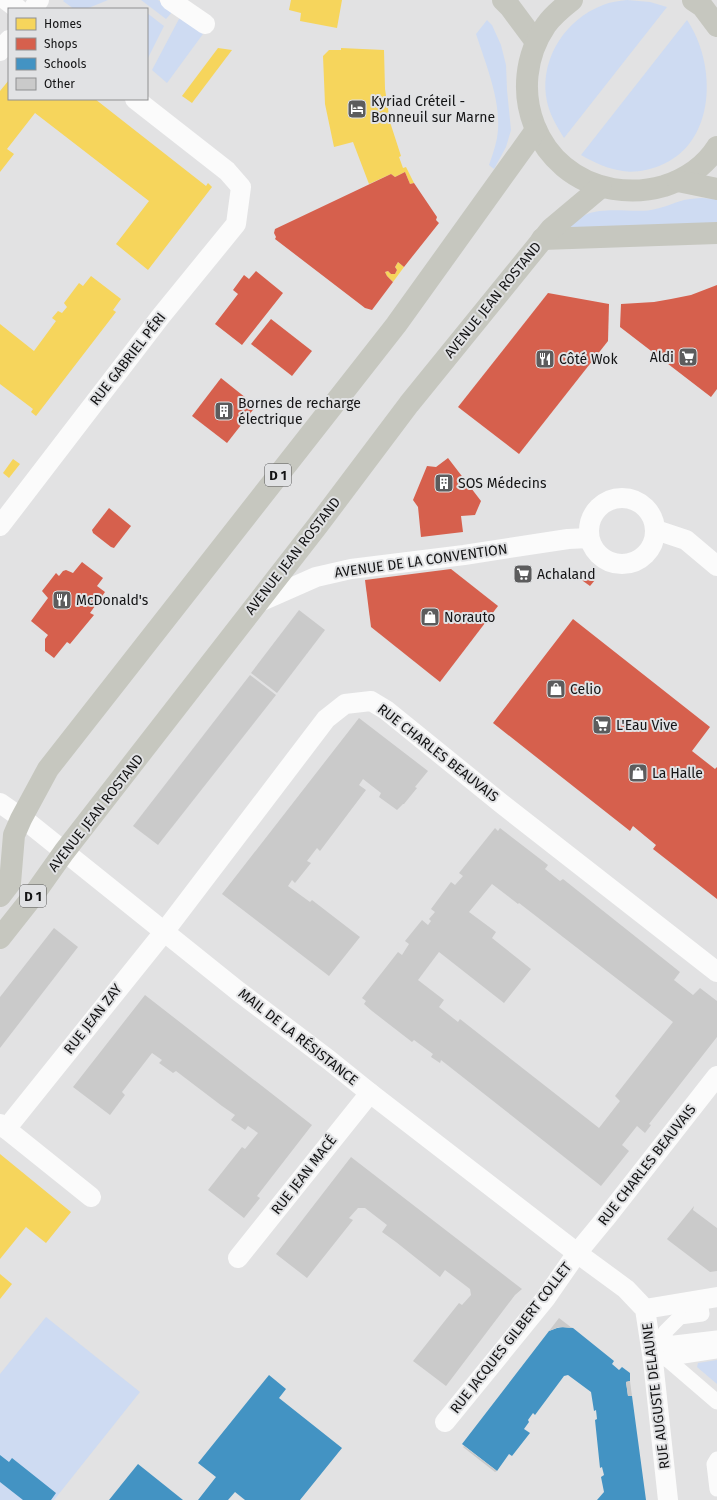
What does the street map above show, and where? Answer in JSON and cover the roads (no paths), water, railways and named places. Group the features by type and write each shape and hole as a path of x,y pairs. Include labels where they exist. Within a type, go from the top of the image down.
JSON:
{"main road":[{"path":"503,0 536,42"},
{"path":"572,0 560,9 546,24 536,42 527,71 527,101 536,130 546,148 560,164 579,178 601,187 627,192 646,190 678,181 701,166 717,147"},
{"path":"692,0 702,6 717,26"},
{"name":"D 1","path":"0,896 10,883 14,835 21,818 48,769 396,325 536,130"},
{"path":"678,181 717,189"},
{"name":"AVENUE JEAN ROSTAND","path":"0,938 30,900 64,852 409,404 542,239 556,224 601,187"},
{"path":"542,239 717,233"}],"street":[{"path":"6,0 17,8"},
{"path":"170,0 205,24"},
{"path":"0,52 8,41"},
{"name":"RUE GABRIEL PÉRI","path":"0,526 161,316 236,224 241,186 227,171 136,100"},
{"path":"624,498 634,500 642,504 649,511 654,520 656,530 655,540 644,557 625,565 615,564 602,558 592,547 589,538 589,528 597,509 604,503 614,499 624,498"},
{"path":"656,530 686,540 717,566"},
{"name":"AVENUE DE LA CONVENTION","path":"257,603 316,577 351,569 464,555 562,540 589,538"},
{"name":"RUE CHARLES BEAUVAIS","path":"164,932 326,719 345,704 371,701 386,710 497,800 717,972"},
{"name":"MAIL DE LA RÉSISTANCE","path":"0,803 30,824 238,991 330,1060 370,1093 577,1253"},
{"name":"RUE JEAN ZAY","path":"3,1126 23,1106 164,932"},
{"name":"RUE CHARLES BEAUVAIS","path":"577,1253 717,1076"},
{"name":"RUE JEAN MACÉ","path":"238,1258 370,1093"},
{"path":"3,1126 91,1197"},
{"name":"RUE AUGUSTE DELAUNE","path":"577,1253 626,1289 645,1309 653,1361 668,1500"},
{"name":"RUE JACQUES GILBERT COLLET","path":"445,1422 545,1299 577,1253"},
{"path":"645,1309 709,1302"},
{"path":"709,1302 702,1314 680,1317 665,1332 666,1354 717,1402"},
{"path":"666,1354 710,1339 702,1322"},
{"path":"666,1354 717,1351"},
{"path":"717,1459 714,1464 717,1489"}],"place":[{"name":"Kyriad Créteil - Bonneuil sur Marne","path":"357,109"},
{"name":"Aldi","path":"688,357"},
{"name":"Côté Wok","path":"545,359"},
{"name":"Bornes de recharge électrique","path":"224,411"},
{"name":"SOS Médecins","path":"444,483"},
{"name":"Achaland","path":"523,574"},
{"name":"McDonald's","path":"62,600"},
{"name":"Norauto","path":"430,617"},
{"name":"Celio","path":"556,689"},
{"name":"L'Eau Vive","path":"602,725"},
{"name":"La Halle","path":"638,773"}]}
